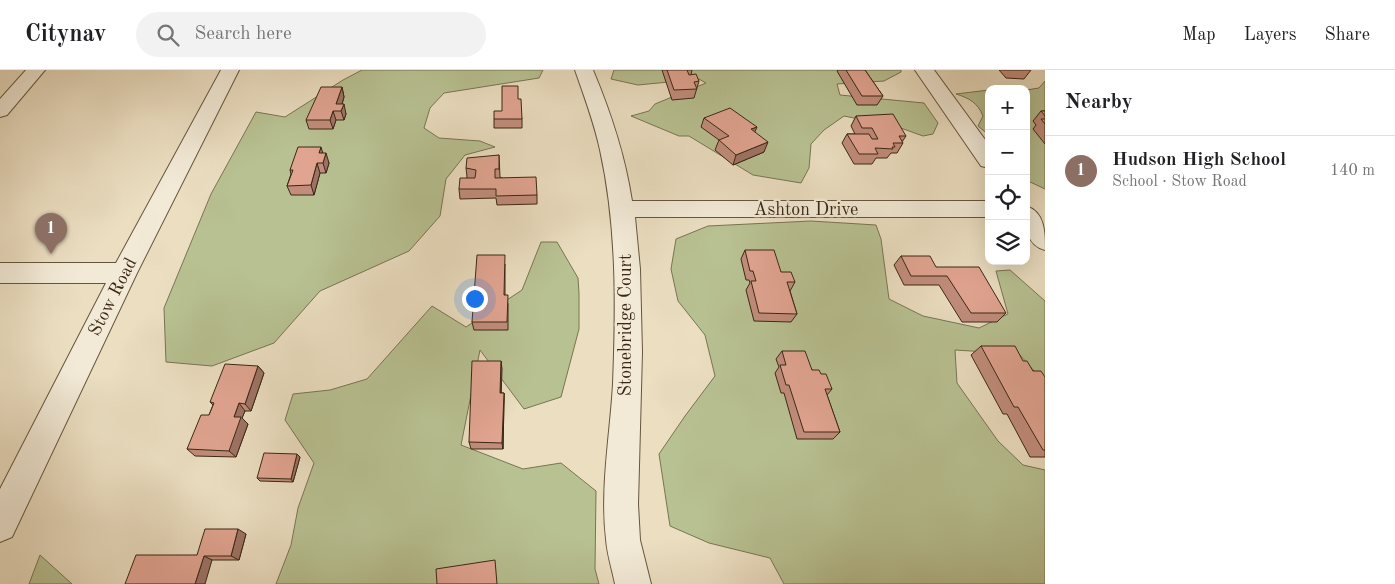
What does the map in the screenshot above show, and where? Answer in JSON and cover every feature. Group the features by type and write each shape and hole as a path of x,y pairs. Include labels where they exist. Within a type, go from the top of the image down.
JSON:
{"street":[{"path":"0,111 36,70"},
{"name":"Stow Road","path":"0,525 124,273 230,70"},
{"name":"Stonebridge Court","path":"584,70 606,133 624,209 628,265 629,332 621,497 623,540 633,584"},
{"path":"924,70 985,155"},
{"name":"Ashton Drive","path":"624,209 985,209"},
{"path":"1030,209 1045,209"},
{"path":"1030,220 1045,241"},
{"path":"0,273 124,273"}],"green space":[{"path":"362,70 543,70 539,78 444,93 430,108 424,128 439,138 480,141 495,147 465,155 446,179 440,216 409,251 320,291 274,343 212,366 166,362 164,308 211,194 256,112 285,117"},
{"path":"614,70 901,70 901,72 884,81 837,84 840,95 924,103 938,123 933,134 923,136 898,127 844,116 824,130 811,144 809,168 801,183 753,175 689,136 679,136 631,116 649,111 655,104 706,83 699,79 638,85 611,79"},
{"path":"1045,81 1045,189 1030,182 1030,89 1039,88"},
{"path":"985,90 985,132 978,126 983,116 976,104 956,94"},
{"path":"811,221 876,225 881,239 889,299 923,316 979,328 1008,314 996,271 1010,270 1045,301 1045,383 1019,354 955,350 957,383 998,441 1023,465 1045,470 1045,584 784,584 770,558 709,543 670,526 659,454 715,376 705,335 678,301 671,269 676,239 708,226"},
{"path":"541,242 557,242 578,278 579,329 561,397 524,409 480,350 461,445 523,469 561,463 596,491 595,569 599,584 276,584 291,545 298,508 314,463 285,420 293,394 330,390 367,379 432,306 466,327 522,290"},
{"path":"40,555 72,584 29,584"}],"building":[{"path":"667,70 687,70 689,75 696,74 699,81 694,82 697,89 674,90"},
{"path":"846,70 865,70 883,96 862,96"},
{"path":"502,86 518,86 518,99 521,99 522,119 494,119 494,111 502,111"},
{"path":"321,87 342,87 336,104 344,104 341,111 333,111 330,120 306,120"},
{"path":"730,108 757,127 751,129 768,142 736,155 719,140 729,136 704,118"},
{"path":"893,114 906,136 899,136 903,143 893,143 895,147 892,147 893,149 875,148 878,154 859,154 847,134 869,134 872,139 878,139 872,128 862,128 856,116"},
{"path":"298,147 321,147 319,153 326,153 323,163 317,163 311,185 287,186 293,170 290,170"},
{"path":"499,155 499,169 495,169 495,178 536,177 537,195 496,196 496,189 459,189 460,178 475,178 476,170 466,168 467,158"},
{"path":"745,250 774,250 781,272 791,272 795,282 787,282 797,314 759,313 751,281 756,281 753,271 750,271"},
{"path":"477,255 505,255 504,295 508,295 507,322 472,322"},
{"path":"901,256 930,256 936,267 979,267 1006,313 971,313 947,276 911,276"},
{"path":"981,346 1015,346 1023,361 1027,361 1033,371 1041,371 1045,377 1045,450 1043,450 1018,407 1014,407"},
{"path":"782,351 805,351 812,370 819,370 821,374 826,374 832,389 825,389 840,432 804,432 789,385 786,385 780,365 786,365"},
{"path":"472,361 501,361 500,393 504,393 502,443 469,442"},
{"path":"225,364 258,366 245,404 239,403 234,417 241,417 229,451 187,449 201,415 209,415 214,403 210,402"},
{"path":"264,453 297,454 291,479 257,478"},
{"path":"205,529 238,529 231,556 204,556 195,584 125,584 136,555 197,555"},
{"path":"495,560 497,584 437,584 436,569"}],"place":[{"name":"Hudson High School","path":"51,254"}]}
